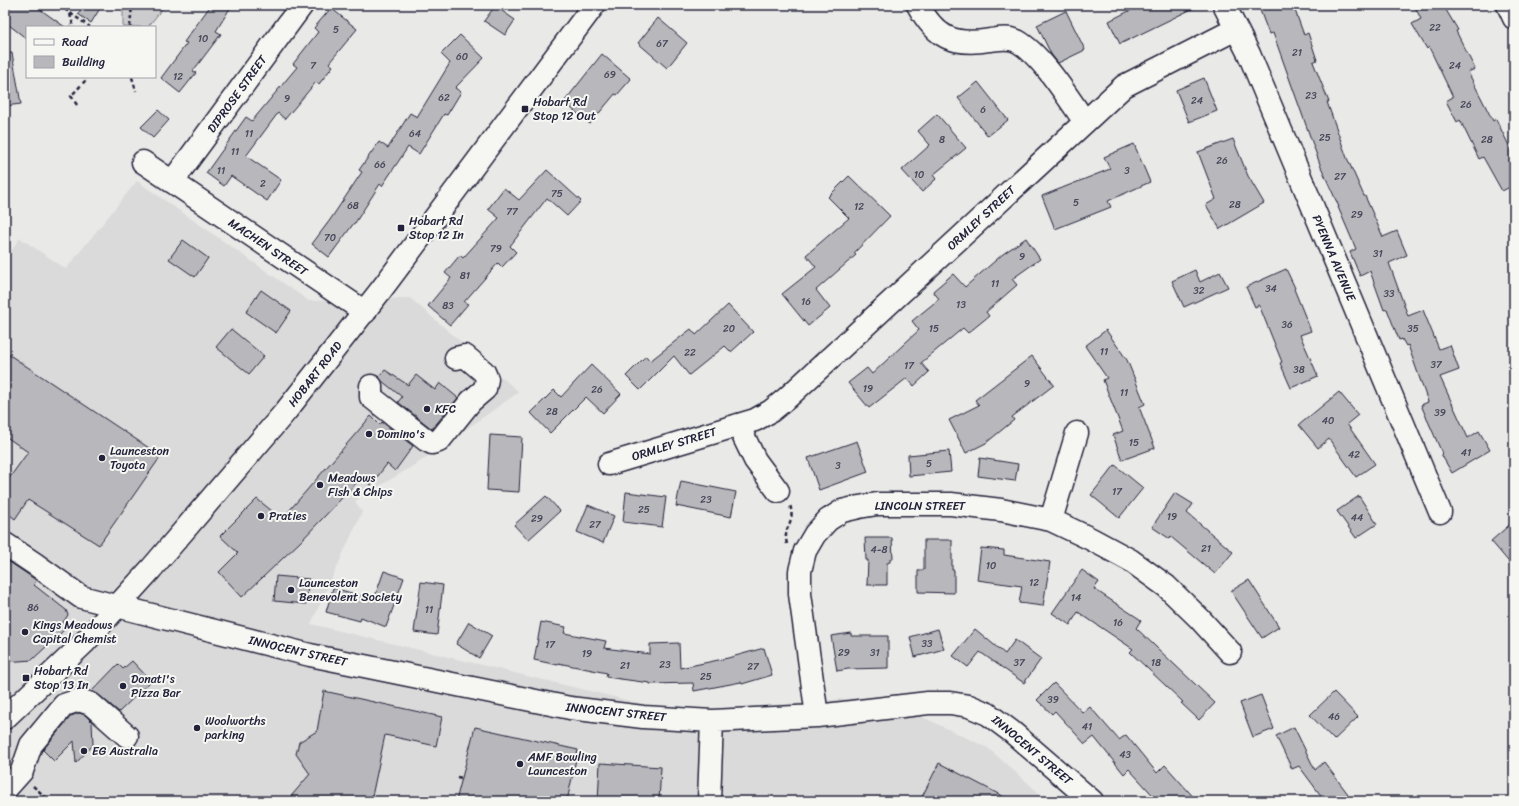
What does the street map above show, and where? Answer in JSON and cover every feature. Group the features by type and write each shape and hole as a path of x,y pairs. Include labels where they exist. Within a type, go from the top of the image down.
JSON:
{"street":[{"name":"DIPROSE STREET","path":"172,182 302,5"},
{"name":"HOBART ROAD","path":"5,718 84,642 151,569 281,417 364,312 594,5"},
{"path":"918,5 925,18 936,30 947,38 968,42 1006,38 1015,40 1022,44 1060,85 1085,122"},
{"name":"PYENNA AVENUE","path":"1224,5 1249,54 1440,512"},
{"path":"1508,5 1514,18"},
{"name":"ORMLEY STREET","path":"609,464 755,420 771,412 1124,86 1236,29"},
{"name":"MACHEN STREET","path":"143,162 364,312"},
{"path":"371,386 371,397 426,440 432,443 439,442 471,400 485,389 487,379 484,372 465,356 456,358"},
{"path":"738,425 755,460 778,490"},
{"path":"1051,520 1077,434"},
{"name":"LINCOLN STREET","path":"817,716 800,594 800,571 804,554 815,534 828,520 842,512 877,504 951,504 1001,510 1051,520 1130,560 1166,586 1199,618 1230,652"},
{"name":"INNOCENT STREET","path":"5,544 81,597 310,655 570,708 643,717 712,720 817,716 928,703 950,703 969,706 988,714 1012,732 1092,801"},
{"path":"5,790 25,777 31,745 64,705 79,700 91,704 127,736"},
{"path":"709,801 712,720"}],"path":[{"path":"59,5 89,26"},
{"path":"130,26 132,5"},
{"path":"70,13 72,26"},
{"path":"77,105 70,96 87,78"},
{"path":"132,78 136,91"},
{"path":"778,490 790,506 793,516 784,535 786,544 804,554"},
{"path":"25,777 50,801"},
{"path":"457,777 462,778"}],"shaded area":[{"path":"123,5 165,5 149,26 123,26"},
{"path":"137,181 309,301 410,298 519,392 421,461 355,501 362,512 311,624 681,713 878,696 988,748 1048,801 5,801 5,260 20,238 66,269"}],"building":[{"path":"5,5 34,5 64,26 26,26 26,38 5,22"},
{"path":"84,5 102,5 91,23 78,14"},
{"path":"211,5 232,5 216,31 221,34 193,71 196,73 180,93 161,78 187,43 184,42"},
{"path":"1141,5 1200,5 1120,44 1109,21"},
{"path":"1258,5 1293,5 1304,35 1308,33 1317,60 1313,62 1329,102 1327,102 1347,158 1364,196 1383,237 1397,231 1407,255 1389,263 1408,316 1423,310 1439,349 1450,345 1459,370 1440,377 1468,438 1479,431 1490,450 1452,473 1441,454 1442,453 1421,405 1428,402 1408,345 1406,346 1402,339 1399,340 1387,309 1384,310 1370,271 1360,276 1350,252 1356,249 1321,167 1273,33 1269,34"},
{"path":"1414,5 1443,5 1458,30 1456,31 1475,69 1468,72 1493,121 1496,119 1514,156 1514,185 1502,191 1483,157 1479,159 1460,120 1457,122 1446,101 1453,97 1429,47 1427,49 1412,24 1421,19"},
{"path":"495,6 515,20 505,35 484,21"},
{"path":"331,8 357,29 329,63 333,66 319,84 316,82 285,119 278,113 246,156 281,180 267,201 231,176 224,186 206,173 246,117 252,121 297,67 293,64 318,32 314,28"},
{"path":"1066,11 1085,50 1058,63 1051,54 1037,25"},
{"path":"658,18 687,43 667,68 638,43"},
{"path":"460,35 484,58 455,88 461,92 447,115 444,114 419,154 408,147 382,186 380,184 355,223 329,257 312,244 362,172 359,170 379,142 388,148 410,113 417,117 450,63 441,54"},
{"path":"5,53 12,53 21,104 5,106"},
{"path":"602,54 631,79 617,95 615,94 590,124 564,102"},
{"path":"1204,78 1217,111 1189,122 1176,90"},
{"path":"978,82 1008,120 988,136 958,98"},
{"path":"158,110 169,120 153,138 141,127"},
{"path":"937,114 966,148 933,175 936,179 922,192 902,170 930,145 918,131"},
{"path":"1233,139 1248,176 1264,203 1220,229 1206,205 1216,199 1198,152"},
{"path":"1134,144 1150,182 1108,201 1111,207 1055,229 1042,196 1110,169 1104,157"},
{"path":"547,170 581,201 567,216 547,198 510,246 516,252 502,267 498,263 464,302 468,304 450,325 428,306 451,278 445,273 460,255 463,258 499,218 488,209 504,188 519,200"},
{"path":"849,176 890,216 854,253 856,255 816,290 830,308 808,326 782,294 816,267 806,255 849,218 828,197"},
{"path":"1026,238 1040,259 1012,279 1017,285 986,312 989,316 968,333 963,328 921,363 929,372 914,386 907,378 869,408 848,383 867,368 872,374 919,330 912,321 939,299 933,291 953,274 965,287 1003,254"},
{"path":"183,240 208,258 195,277 169,259"},
{"path":"1286,269 1295,288 1294,289 1311,331 1300,335 1318,376 1291,388 1280,363 1282,362 1259,305 1255,307 1246,287"},
{"path":"1195,270 1200,282 1220,272 1228,287 1184,307 1172,281"},
{"path":"261,290 291,311 276,333 246,312"},
{"path":"728,305 753,332 731,352 725,346 689,375 674,356 640,390 626,376 646,356 650,361 691,329 696,335"},
{"path":"231,329 264,356 249,374 216,347"},
{"path":"1106,330 1127,360 1145,404 1139,407 1155,448 1122,460 1113,435 1123,431 1103,380 1107,378 1085,346"},
{"name":"Launceston Toyota","path":"5,352 161,456 99,545 28,500 15,519 5,511 5,484 28,452 5,436"},
{"path":"1032,356 1054,385 1012,417 1014,420 986,443 966,453 949,420 979,405 975,400"},
{"path":"591,365 621,394 603,413 586,397 550,433 531,413 554,390 561,397"},
{"name":"KFC","path":"385,370 408,385 416,375 435,390 440,383 458,398 432,429 398,402 402,397 379,377"},
{"path":"1339,392 1358,415 1347,424 1375,464 1356,477 1329,439 1318,448 1299,425"},
{"path":"371,416 380,425 382,422 413,446 395,471 387,464 371,485 361,478 301,541 242,597 219,572 238,553 220,536 257,499 282,519"},
{"path":"490,435 522,437 519,492 487,490"},
{"path":"857,441 868,472 819,490 808,458"},
{"path":"949,451 951,472 909,476 908,455"},
{"path":"980,458 1018,464 1015,481 978,476"},
{"path":"1115,465 1143,488 1119,518 1091,495"},
{"path":"681,481 736,492 731,517 676,506"},
{"path":"626,492 666,497 662,527 623,522"},
{"path":"1175,493 1193,504 1187,513 1233,552 1215,574 1171,537 1170,539 1152,527"},
{"path":"546,496 560,511 528,540 514,525"},
{"path":"1359,496 1377,524 1356,538 1337,511"},
{"path":"588,505 614,516 603,543 577,532"},
{"path":"1514,521 1514,568 1491,541"},
{"path":"865,538 892,538 893,559 890,559 890,562 887,563 887,585 867,585 868,560 866,560"},
{"path":"924,540 952,540 954,593 918,592 918,570 924,570"},
{"path":"981,548 1004,550 1004,555 1050,562 1043,606 1019,603 1022,586 977,580"},
{"path":"5,559 36,580 34,585 66,610 68,615 60,627 64,630 32,660 5,662"},
{"path":"1082,570 1099,582 1094,589 1141,620 1136,628 1215,703 1199,720 1181,703 1183,702 1130,652 1133,649 1078,612 1070,625 1052,613"},
{"path":"384,571 404,578 386,627 361,617 360,621 326,612 333,588 374,599"},
{"name":"Launceston Benevolent Society","path":"276,576 309,579 306,604 274,601"},
{"path":"1249,580 1279,627 1262,638 1231,591"},
{"path":"421,582 443,585 437,635 414,632"},
{"path":"469,622 492,636 479,658 456,644"},
{"path":"541,622 566,627 564,633 606,641 604,648 650,654 650,644 679,643 680,668 728,658 764,648 772,675 742,684 741,682 694,691 693,683 650,684 606,677 607,673 558,663 558,665 534,660"},
{"path":"938,629 944,649 915,657 910,637"},
{"path":"975,629 1005,654 1015,640 1041,659 1024,683 980,652 968,667 953,656"},
{"path":"851,633 851,636 888,636 888,668 848,669 837,671 831,636"},
{"path":"132,661 151,681 119,712 92,691 118,664 123,669"},
{"path":"1054,683 1083,713 1090,707 1119,740 1126,735 1157,773 1165,765 1197,801 1158,801 1129,769 1124,774 1094,737 1085,744 1055,711 1052,714 1037,700"},
{"path":"324,691 442,717 436,746 385,735 371,801 287,801 310,774 296,754 299,742 317,731"},
{"path":"1334,692 1358,717 1334,740 1310,715"},
{"path":"1261,695 1274,729 1253,737 1240,703"},
{"path":"79,713 85,715 92,722 93,745 76,763 74,741 54,761 43,750 71,716"},
{"name":"AMF Bowling Launceston","path":"475,727 578,750 567,801 456,801"},
{"path":"1294,727 1315,770 1324,762 1348,794 1339,801 1325,801 1299,766 1292,769 1276,736"},
{"path":"600,763 661,767 659,801 598,801"},
{"path":"939,763 1012,801 920,801"}],"place":[{"name":"Hobart Rd Stop 12 Out","path":"525,109"},
{"name":"Hobart Rd Stop 12 In","path":"401,228"},
{"name":"KFC","path":"427,409"},
{"name":"Domino's","path":"369,434"},
{"name":"Launceston Toyota","path":"102,458"},
{"name":"Meadows Fish & Chips","path":"320,485"},
{"name":"Praties","path":"261,516"},
{"name":"Launceston Benevolent Society","path":"291,590"},
{"name":"Kings Meadows Capital Chemist","path":"25,632"},
{"name":"Hobart Rd Stop 13 In","path":"26,678"},
{"name":"Donati's Pizza Bar","path":"123,686"},
{"name":"Woolworths parking","path":"197,728"},
{"name":"EG Australia","path":"84,751"},
{"name":"AMF Bowling Launceston","path":"520,764"}]}
